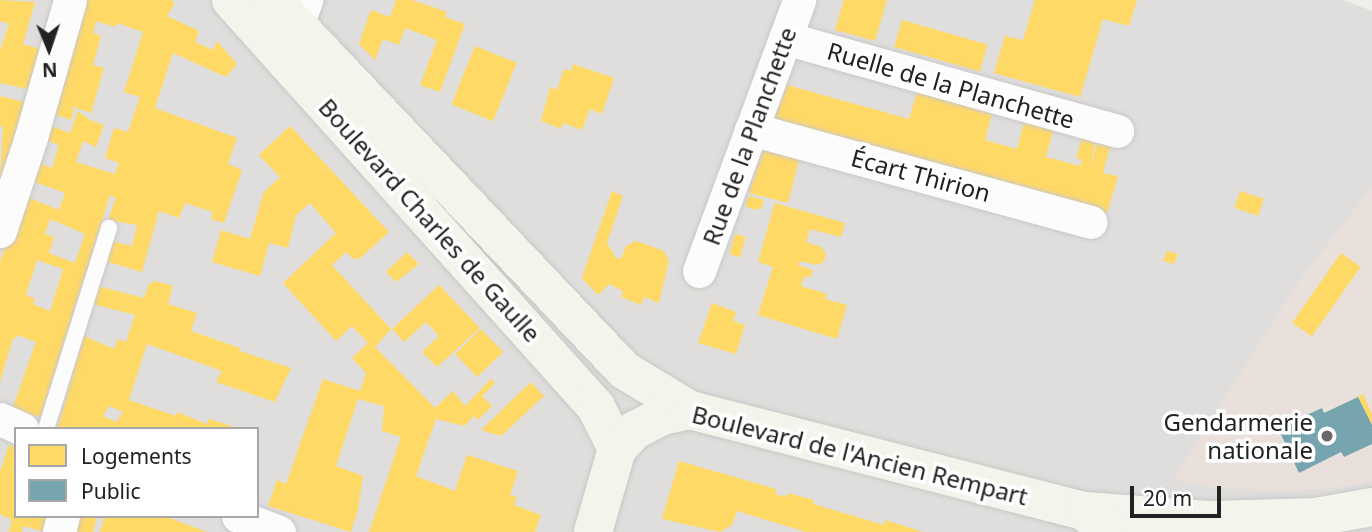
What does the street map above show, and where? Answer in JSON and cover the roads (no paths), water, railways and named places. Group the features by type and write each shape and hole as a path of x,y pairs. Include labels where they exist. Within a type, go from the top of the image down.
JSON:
{"main road":[{"name":"Boulevard Charles de Gaulle","path":"232,0 596,407 617,449"},
{"name":"Boulevard Charles de Gaulle","path":"292,8 624,370 690,410"},
{"name":"Boulevard de l'Ancien Rempart","path":"617,449 635,429 662,416 690,410 1096,521 1210,526 1316,517 1372,507"},
{"path":"593,532 617,449"}],"street":[{"path":"0,231 31,137 70,0"},
{"name":"Rue de la Planchette","path":"699,271 799,0"},
{"name":"Ruelle de la Planchette","path":"785,38 1117,131"},
{"name":"Écart Thirion","path":"751,129 1090,222"},
{"path":"0,419 18,427"}],"lane":[{"path":"47,427 109,228"}],"place":[{"name":"Gendarmerie nationale","path":"1327,436"}]}
